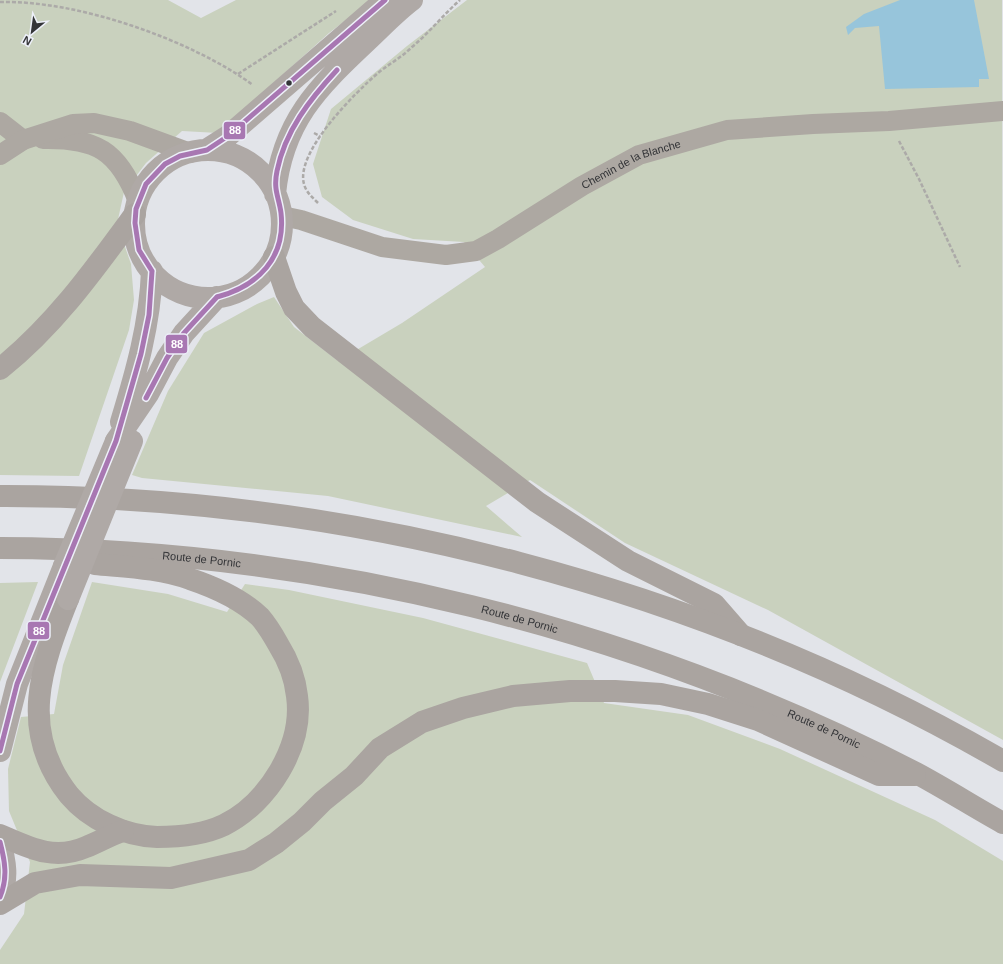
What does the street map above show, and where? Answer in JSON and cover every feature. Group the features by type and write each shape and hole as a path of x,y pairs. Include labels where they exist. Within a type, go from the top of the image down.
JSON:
{"highway":[{"path":"0,369 61,311 92,274 136,207"},
{"path":"274,257 286,292 294,308 312,327 537,502 628,561 714,604 742,636"},
{"path":"0,496 52,496 172,503 245,511 398,536 555,574 622,594 742,636 885,699 1003,762"},
{"name":"Route de Pornic","path":"0,548 131,552 270,567 368,584 507,615 625,650 708,680 783,710 919,775 1003,823"},
{"path":"39,548 60,559 171,573 196,581 227,594 245,605 260,618 285,655 293,675 297,697 297,717 292,740 280,770 259,798 225,824 192,835 147,836 123,831 104,823 73,800 58,781 48,763 41,740 38,716 51,621 68,599"},
{"path":"0,904 35,883 80,875 171,878 249,860 276,843 302,822 323,801 354,776 380,748 422,722 463,708 513,696 570,691 614,691 661,694 708,704 758,720 814,744 879,775 919,775"},
{"path":"0,836 41,852 62,854 86,847 110,834 123,831"}],"main road":[{"path":"198,152 230,154 247,162 261,173 275,194 282,216 279,244 268,267 252,283 232,294 217,297 199,297 178,291 159,279 152,271 140,252 136,239 136,207 142,190 158,170 178,157 198,152 228,136 385,0"},
{"path":"275,194 277,172 283,148 307,105 345,62 412,0"},
{"path":"68,599 124,441 149,315 152,271"},
{"path":"0,712 51,621 64,566 148,394 167,358 184,333 217,297"},
{"path":"64,566 68,599"},
{"path":"0,751 17,684"},
{"path":"0,842 6,860 6,877 0,897"}],"street":[{"name":"Chemin de la Blanche","path":"282,216 301,220 382,247 446,255 476,251 498,240 582,186 639,155 727,130 813,124 889,121 1003,111"},
{"path":"0,122 23,140 74,140 88,143 114,159 126,174 136,207"},
{"path":"0,155 23,140 73,124 94,123 130,131 198,152"}],"path":[{"path":"0,2 14,0 46,2 122,20 163,34 195,49 238,74 341,8"},
{"path":"322,208 308,193 303,182 306,161 324,128 377,74 413,47 440,17 460,0"},
{"path":"889,121 919,179 960,268"}],"green space":[{"path":"0,0 168,0 201,18 236,0 372,0 329,33 218,133 182,131 146,163 124,192 117,224 131,264 134,300 129,330 79,476 0,475"},
{"path":"467,0 1002,0 1003,740 768,610 625,543 530,480 486,506 522,537 328,496 142,478 132,475 168,391 204,333 257,304 274,297 294,327 338,361 402,323 485,267 464,242 413,239 353,220 322,197 313,164 331,109 407,46"},
{"path":"38,582 0,682 0,583"},
{"path":"92,582 168,594 227,612 245,584 289,590 423,618 587,663 604,703 688,715 780,749 935,820 1003,861 1003,964 0,964 0,950 24,914 30,862 9,811 8,769 21,717 54,714 63,665"}],"water":[{"path":"900,0 974,0 989,79 979,79 979,87 885,89 879,26 855,28 848,35 846,27 864,14"}],"transit line":[{"name":"88","path":"152,271 139,250 135,223 136,209 146,184 165,164 180,156 207,150 228,136 385,0"},
{"name":"88","path":"217,297 245,286 266,268 274,256 279,244 281,229 281,213 276,183 277,171 281,156 292,129 300,116 317,92 337,70"},
{"name":"88","path":"0,751 17,684 116,441 141,354 149,315 152,271"},
{"name":"88","path":"146,398 167,358 184,333 217,297"},
{"name":"88","path":"0,842 5,870 3,890 0,897"}]}
